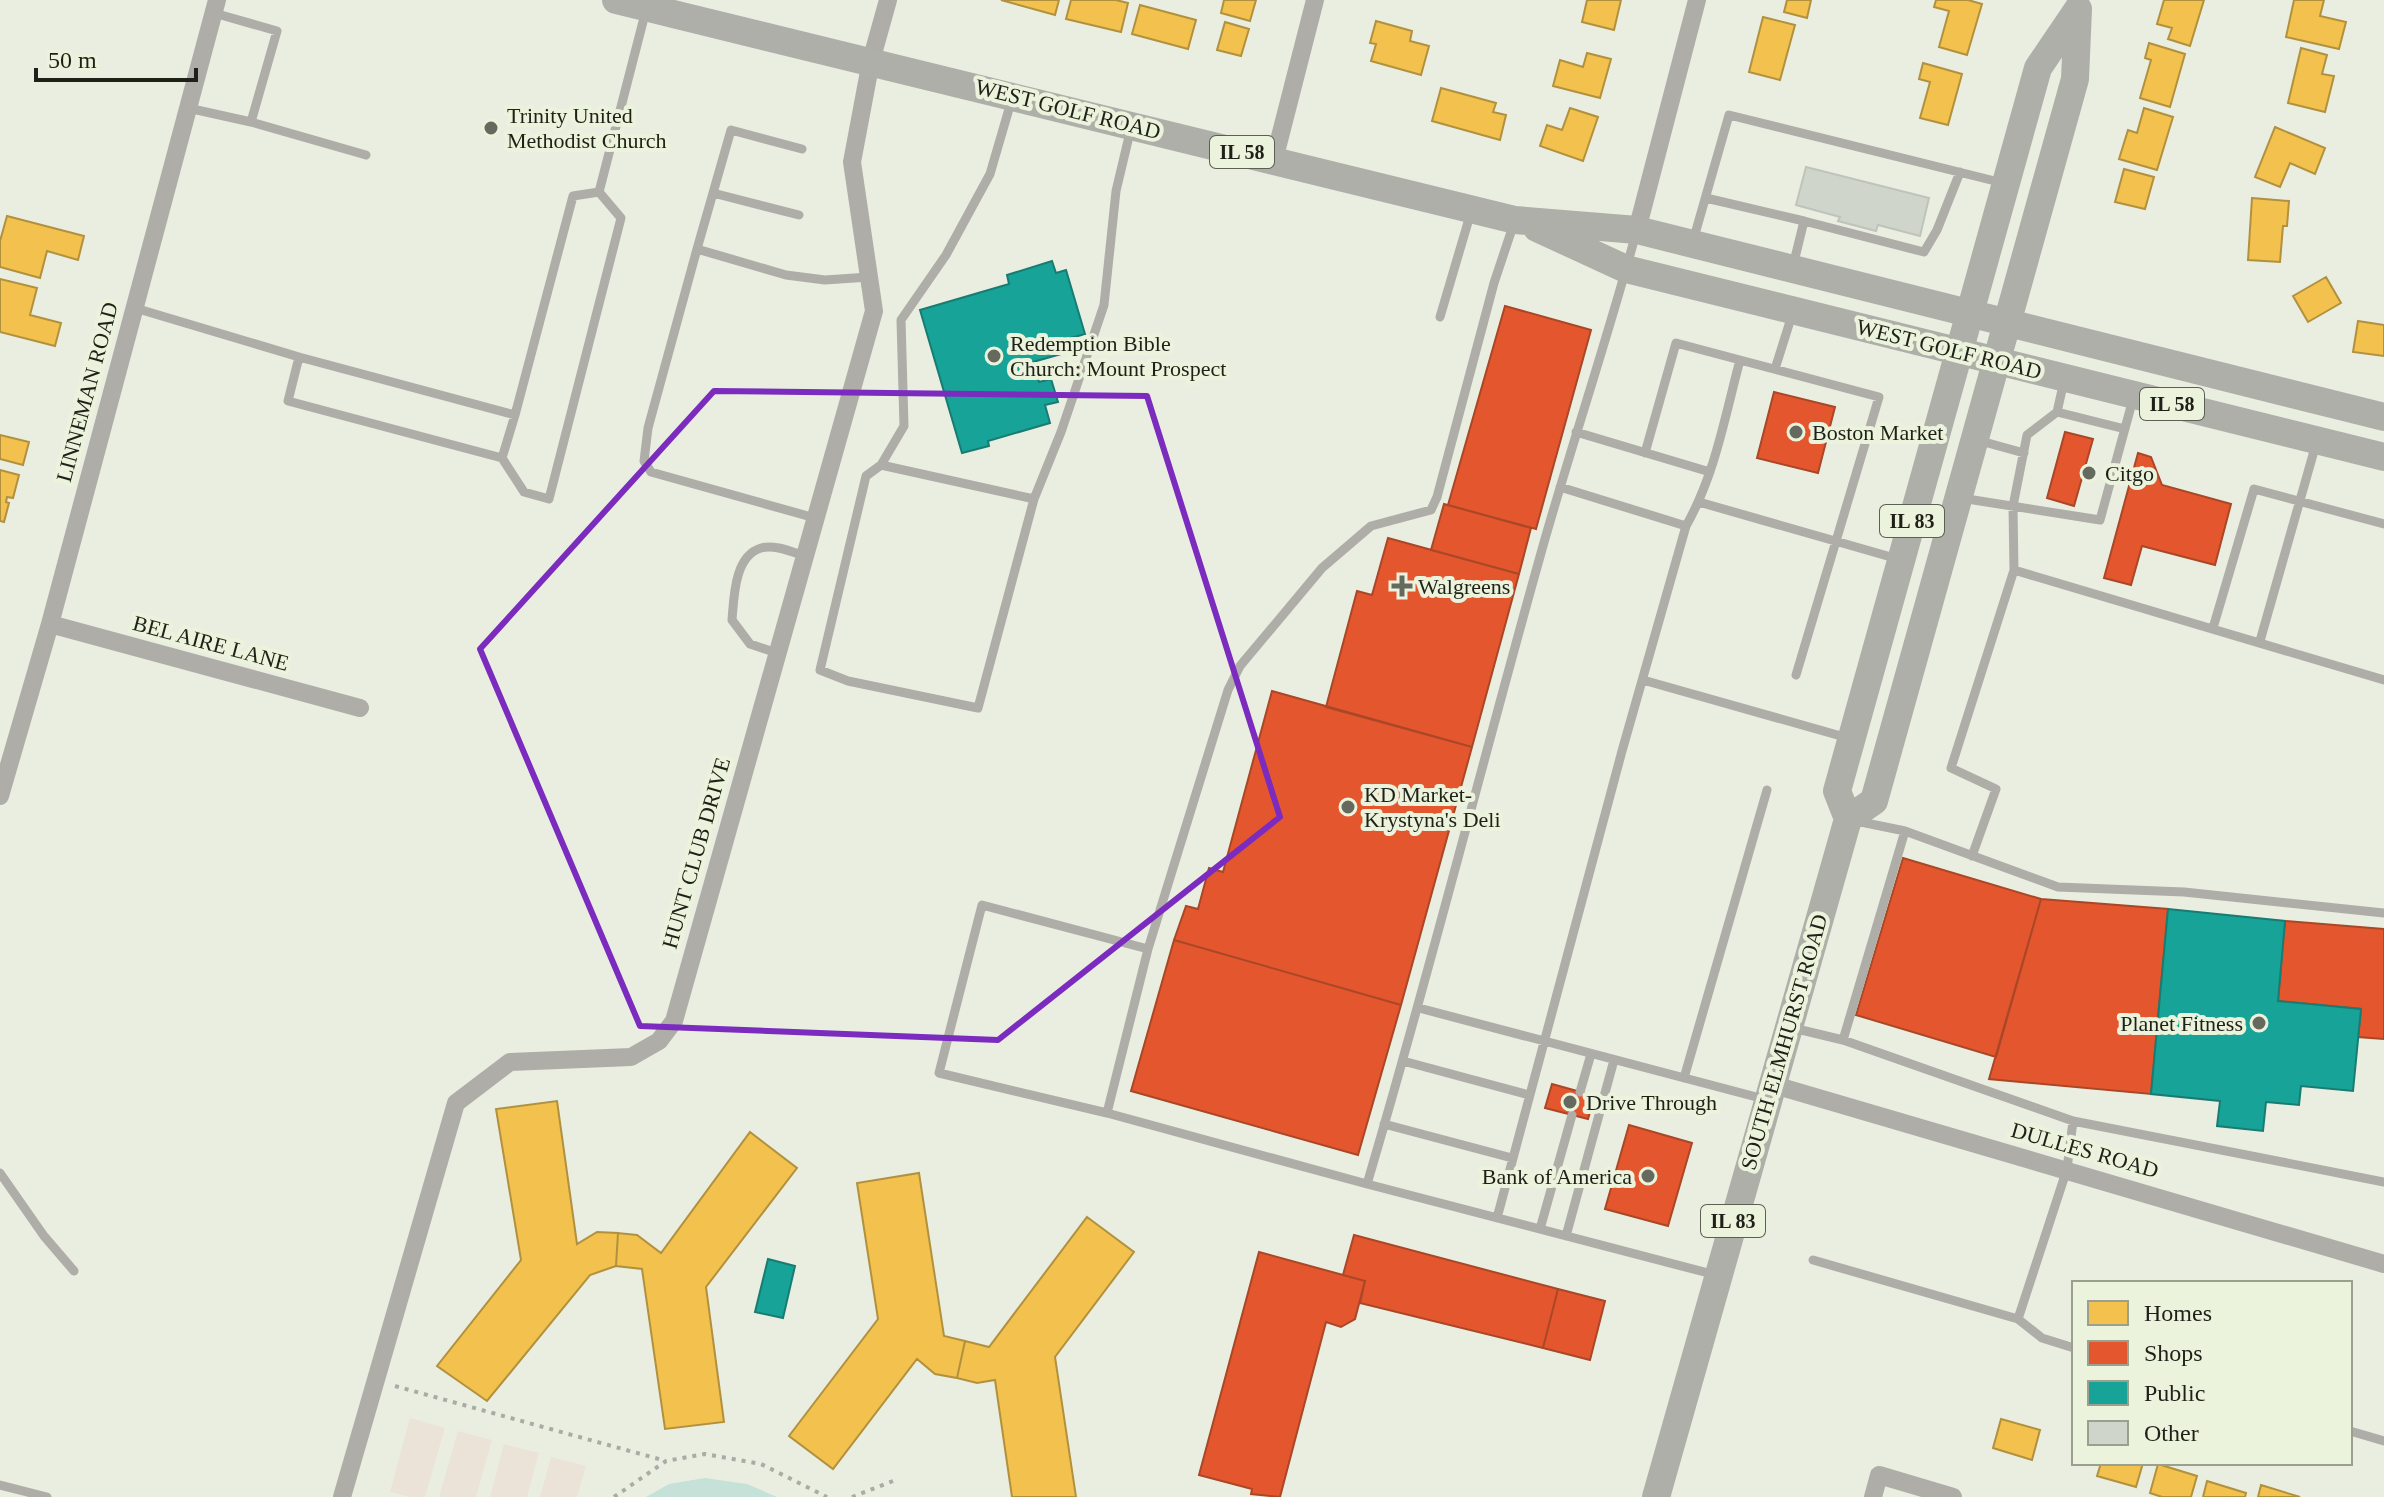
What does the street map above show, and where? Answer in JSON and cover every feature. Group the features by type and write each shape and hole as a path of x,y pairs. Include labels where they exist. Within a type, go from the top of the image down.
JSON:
{"main road":[{"name":"WEST GOLF ROAD","path":"616,0 1518,220 1637,230 2384,417"},
{"name":"SOUTH ELMHURST ROAD","path":"1656,1497 1848,819 1837,791 2038,68 2079,4"},
{"name":"SOUTH ELMHURST ROAD","path":"1848,819 1874,801 2075,79 2079,4"},
{"name":"WEST GOLF ROAD","path":"1518,220 1626,269 2384,457"}],"street":[{"name":"HUNT CLUB DRIVE","path":"342,1497 456,1103 510,1062 631,1057 659,1041 674,1021 874,311 852,162 871,61 888,0"},
{"path":"1274,160 1315,0"},
{"path":"1637,230 1697,0"},
{"name":"LINNEMAN ROAD","path":"0,796 50,624 216,6"},
{"name":"BEL AIRE LANE","path":"50,624 360,708"},
{"name":"DULLES ROAD","path":"1769,1092 2067,1169 2384,1264"},
{"path":"1873,1497 1879,1475 1953,1497"}],"lane":[{"path":"216,6 277,31 251,122"},
{"path":"599,192 647,7"},
{"path":"1012,96 990,174 946,255 901,320 904,426 881,465 866,476 820,670 848,681 978,708 1034,499 1061,432 1104,305 1116,191 1132,125"},
{"path":"188,108 251,122 366,155"},
{"path":"1692,244 1729,115 2006,184"},
{"path":"802,149 731,130 648,428 644,461 651,472 815,518"},
{"path":"1706,198 1924,252 1937,230 1960,172"},
{"path":"502,458 573,196 599,192"},
{"path":"299,357 288,401 502,458 524,492 549,499 621,218 599,192"},
{"path":"713,193 799,215"},
{"path":"1440,317 1471,209"},
{"path":"1107,1113 1148,949 1228,690 1240,666 1322,568 1371,526 1431,510 1494,283 1518,220"},
{"path":"1792,269 1804,221"},
{"path":"1367,1184 1419,1008 1476,783 1637,230"},
{"path":"697,249 786,275 825,280 869,277"},
{"path":"135,308 299,357 515,415"},
{"path":"1775,369 1793,311"},
{"path":"1645,453 1676,343 1879,397 1796,675"},
{"path":"1497,1218 1686,526 1710,472 1740,360"},
{"path":"1972,856 1996,789 1951,768 2014,570 2013,506 2027,435 2057,412 2065,378"},
{"path":"1958,497 2100,520 2134,395"},
{"path":"2057,412 2125,429"},
{"path":"1576,432 1710,472"},
{"path":"1974,440 2024,453"},
{"path":"2260,641 2317,441"},
{"path":"881,465 1034,499"},
{"path":"1560,487 1686,526"},
{"path":"2213,628 2254,489 2384,524"},
{"path":"1699,502 1902,560"},
{"path":"777,653 750,644 732,620 735,579 750,554 761,548 773,547 805,556"},
{"path":"2014,570 2384,680"},
{"path":"1643,680 1852,739"},
{"path":"1684,1078 1767,790"},
{"path":"1848,819 1905,831 2058,887 2184,892 2384,913"},
{"path":"1843,1040 1905,831"},
{"path":"1148,949 982,905 939,1073 1107,1113 1718,1275"},
{"path":"1419,1008 1684,1078 1769,1092"},
{"path":"1788,1026 1843,1040 2073,1121 2384,1182"},
{"path":"1580,1092 1591,1054"},
{"path":"1566,1236 1614,1060"},
{"path":"1403,1061 1529,1095"},
{"path":"1540,1229 1572,1115"},
{"path":"2018,1319 2067,1169 2073,1121"},
{"path":"1384,1124 1512,1158"},
{"path":"0,1173 44,1236 74,1271"},
{"path":"1813,1260 2018,1319 2042,1338 2072,1347"},
{"path":"2352,1432 2384,1441"},
{"path":"0,1485 47,1497"}],"path":[{"path":"375,1381 666,1461"},
{"path":"614,1497 666,1461 705,1454 761,1464 827,1497"},
{"path":"852,1497 893,1481"}],"highlighted area":[{"path":"714,391 1147,396 1280,817 998,1040 640,1026 480,649"}],"shaded area":[{"path":"410,1418 445,1428 425,1497 390,1492"},
{"path":"458,1431 492,1440 476,1497 439,1497"},
{"path":"504,1444 539,1453 527,1497 490,1497"},
{"path":"551,1457 586,1466 577,1497 540,1497"}],"water":[{"path":"705,1478 747,1484 777,1497 646,1497 669,1484"}],"building: Homes":[{"path":"1001,0 1059,0 1055,15"},
{"path":"1071,0 1128,3 1121,32 1066,19"},
{"path":"1224,0 1256,0 1250,21 1221,13"},
{"path":"1587,0 1621,0 1614,30 1582,22"},
{"path":"1787,0 1811,0 1807,18 1784,12"},
{"path":"1936,0 1968,0 1982,4 1967,55 1939,47 1949,11 1934,7"},
{"path":"2164,0 2204,0 2190,46 2168,39 2172,28 2157,24"},
{"path":"2294,0 2324,0 2320,16 2346,22 2339,49 2286,37"},
{"path":"1140,5 1196,20 1188,49 1132,34"},
{"path":"1763,17 1795,25 1780,80 1749,72"},
{"path":"1376,21 1412,31 1410,41 1429,46 1421,75 1371,61 1376,44 1370,43"},
{"path":"1225,22 1249,29 1241,56 1217,50"},
{"path":"2149,43 2185,54 2170,107 2140,98 2151,60 2145,58"},
{"path":"2301,48 2327,55 2322,74 2334,76 2325,112 2288,103"},
{"path":"1587,53 1611,59 1600,98 1553,86 1560,60 1583,67"},
{"path":"1923,63 1962,74 1948,125 1920,118 1930,82 1919,79"},
{"path":"1441,88 1496,103 1493,112 1506,115 1500,140 1432,121"},
{"path":"1570,108 1598,117 1583,161 1540,146 1547,125 1562,130"},
{"path":"2144,108 2173,117 2157,170 2119,159 2128,130 2137,133"},
{"path":"2275,127 2325,148 2315,174 2290,163 2280,187 2255,177"},
{"path":"2124,169 2154,177 2145,209 2115,202"},
{"path":"2252,198 2289,201 2280,262 2248,260"},
{"path":"7,216 84,236 78,260 47,251 40,278 0,267 0,241"},
{"path":"2326,277 2341,303 2308,322 2293,296"},
{"path":"0,279 37,288 30,315 61,323 55,346 0,332"},
{"path":"2358,321 2384,325 2384,356 2353,352"},
{"path":"0,435 29,442 23,465 0,459"},
{"path":"0,470 19,475 13,498 7,497 6,502 9,503 4,522 0,521"},
{"path":"557,1101 577,1244 597,1232 618,1233 616,1266 590,1275 487,1401 437,1366 521,1260 496,1109"},
{"path":"750,1132 797,1168 706,1287 724,1422 665,1429 642,1269 616,1266 618,1233 637,1235 661,1253"},
{"path":"919,1173 944,1336 965,1341 957,1378 935,1374 917,1359 833,1469 789,1436 878,1319 857,1183"},
{"path":"1087,1217 1134,1252 1055,1357 1076,1497 1012,1497 995,1380 977,1383 957,1378 965,1341 989,1347"},
{"path":"2001,1419 2040,1430 2032,1460 1993,1448"},
{"path":"2100,1465 2142,1465 2136,1487 2097,1476"},
{"path":"2158,1465 2197,1476 2191,1497 2162,1497 2150,1493"},
{"path":"2207,1481 2246,1493 2245,1497 2203,1497"},
{"path":"2261,1485 2300,1497 2258,1497"}],"building: Shops":[{"path":"1505,306 1591,330 1536,529 1448,505"},
{"name":"Boston Market","path":"1774,392 1835,407 1818,473 1757,458"},
{"name":"Citgo","path":"2065,432 2093,439 2074,506 2047,498"},
{"path":"2138,453 2151,457 2162,485 2231,504 2215,565 2142,546 2131,585 2104,578"},
{"path":"1444,504 1531,528 1519,574 1431,550"},
{"name":"Walgreens","path":"1388,538 1519,574 1472,747 1326,707 1357,591 1372,595"},
{"name":"KD Market- Krystyna's Deli","path":"1272,691 1472,747 1401,1005 1174,940 1186,906 1198,909 1209,868 1223,872"},
{"path":"1903,858 2041,899 1996,1057 1856,1015"},
{"path":"2041,899 2168,909 2151,1094 1989,1079"},
{"path":"2285,921 2384,929 2384,1039 2358,1037 2361,1009 2278,1001"},
{"path":"1174,940 1401,1005 1358,1155 1131,1091"},
{"name":"Drive Through","path":"1552,1084 1595,1096 1588,1119 1545,1108"},
{"name":"Bank of America","path":"1629,1125 1692,1143 1668,1226 1605,1209"},
{"path":"1354,1235 1558,1289 1543,1348 1360,1303 1365,1281 1343,1275"},
{"path":"1259,1252 1365,1281 1355,1319 1341,1327 1326,1322 1280,1497 1251,1494 1252,1489 1199,1475"},
{"path":"1558,1289 1605,1301 1590,1360 1543,1348"}],"building: Public":[{"name":"Redemption Bible Church: Mount Prospect","path":"1052,261 1056,273 1066,270 1085,334 1071,338 1075,350 1033,362 1039,382 1051,379 1058,402 1045,405 1050,423 988,441 989,446 962,453 920,310 1009,284 1007,275"},
{"name":"Planet Fitness","path":"2168,909 2285,921 2278,1001 2361,1009 2353,1091 2301,1086 2299,1105 2266,1102 2263,1131 2217,1126 2220,1101 2151,1094"},
{"path":"768,1259 795,1266 783,1318 755,1312"}],"building: Other":[{"path":"1806,167 1929,198 1920,236 1878,225 1876,231 1796,205"}],"place":[{"name":"Trinity United Methodist Church","path":"491,128"},
{"name":"Redemption Bible Church: Mount Prospect","path":"994,356"},
{"name":"Boston Market","path":"1796,432"},
{"name":"Citgo","path":"2089,473"},
{"name":"Walgreens","path":"1402,586"},
{"name":"KD Market- Krystyna's Deli","path":"1348,807"},
{"name":"Planet Fitness","path":"2259,1023"},
{"name":"Drive Through","path":"1570,1102"},
{"name":"Bank of America","path":"1648,1176"}]}
